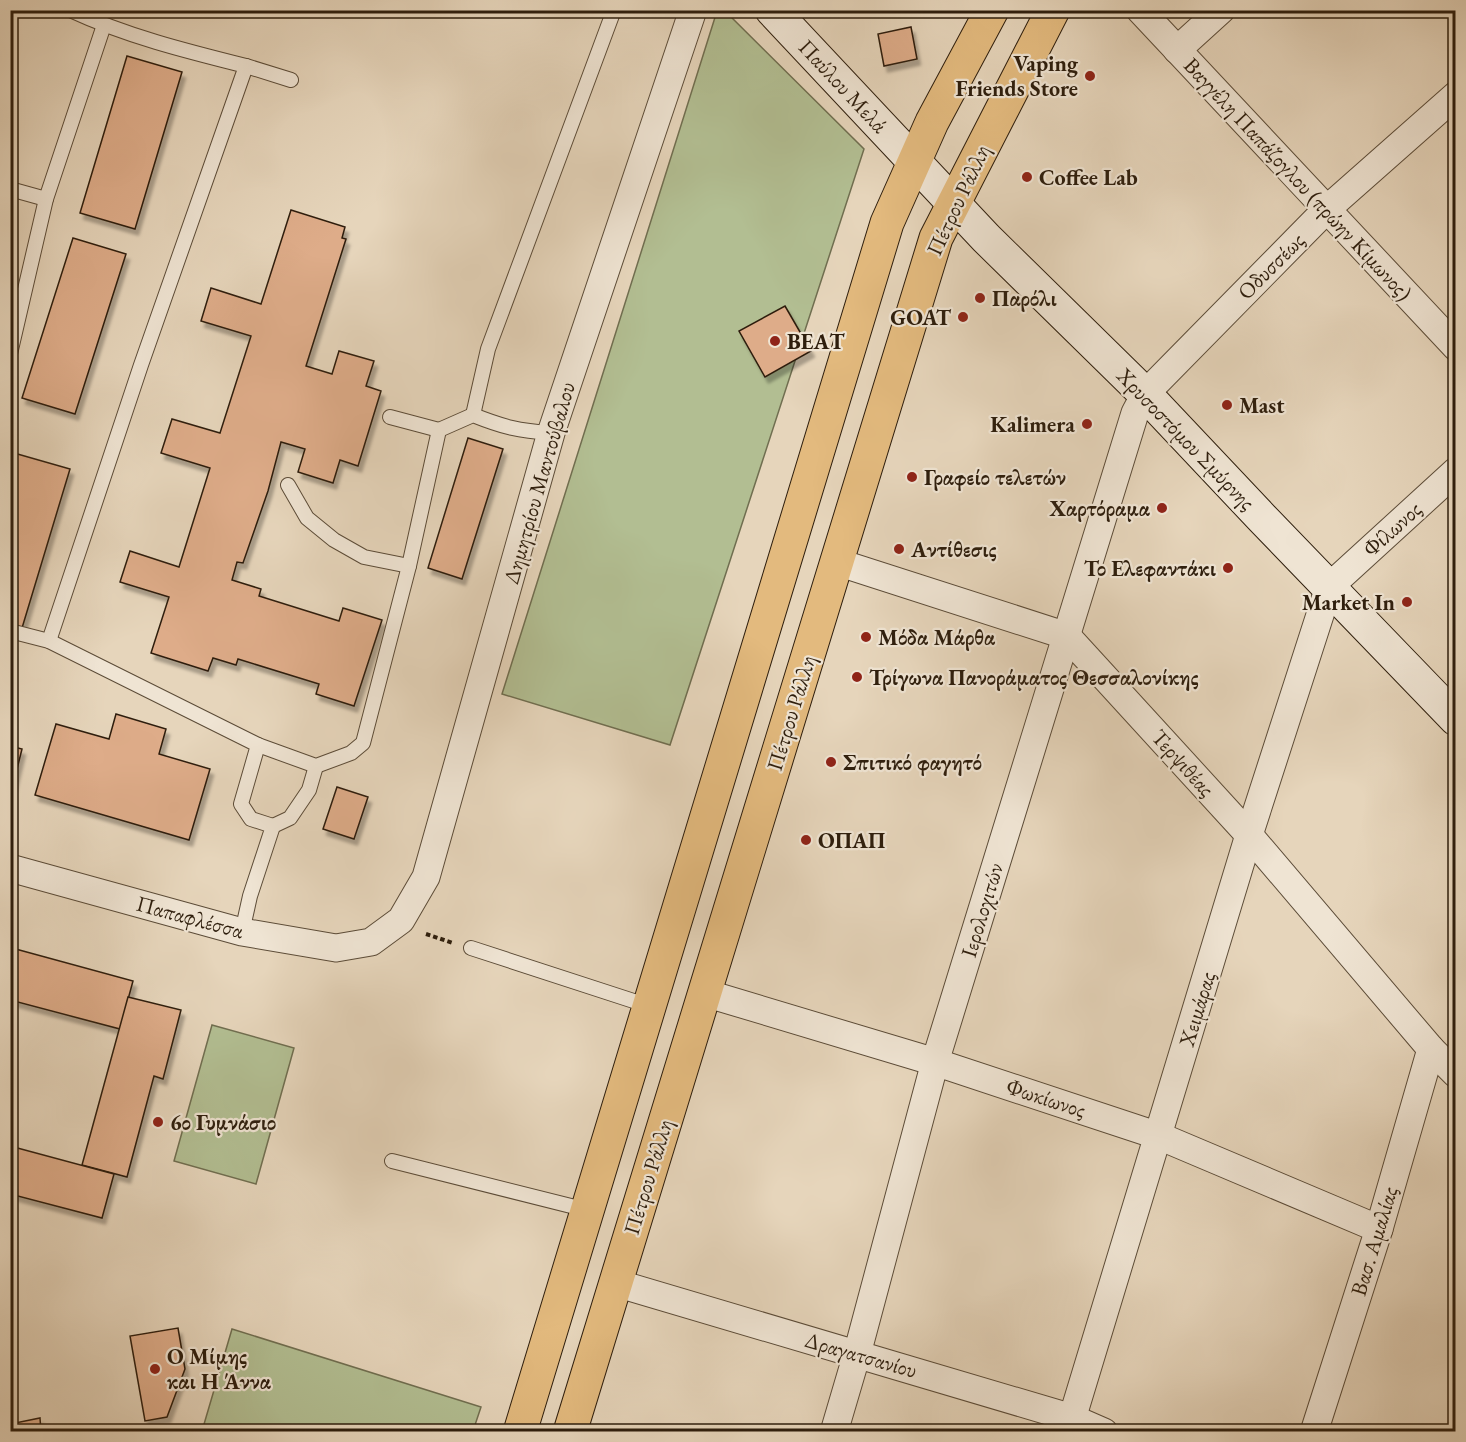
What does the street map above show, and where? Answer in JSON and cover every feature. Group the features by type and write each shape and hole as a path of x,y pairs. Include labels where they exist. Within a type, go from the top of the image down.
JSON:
{"main road":[{"name":"Παύλου Μελά","path":"772,10 914,161"},
{"path":"520,1431 887,223 936,114 992,10"},
{"name":"Πέτρου Ράλλη","path":"570,1431 936,238 1053,10"},
{"name":"Χρυσοστόμου Σμύρνης","path":"914,161 986,238 1145,394 1455,719"}],"street":[{"name":"Δημητρίου Μαντούβαλου","path":"371,942 401,920 426,877 551,433 693,10"},
{"name":"Βαγγέλη Παπάζογλου (πρώην Κίμωνος)","path":"1140,10 1455,347"},
{"path":"1177,50 1221,10"},
{"name":"Οδυσσέως","path":"1145,394 1327,209 1455,95"},
{"name":"Ιερολοχιτών","path":"834,1431 936,1062 1135,413 1145,394"},
{"name":"Φίλωνος","path":"1329,587 1455,471"},
{"name":"Τερψιθέας","path":"837,562 1067,636 1250,836 1431,1049 1455,1074"},
{"name":"Χειμάρας","path":"1070,1424 1250,836 1329,587"},
{"name":"Παπαφλέσσα","path":"10,868 242,932 336,948 371,942"},
{"name":"Φωκίωνος","path":"705,993 936,1062 1159,1136 1379,1229"},
{"name":"Βασ. Αμαλίας","path":"1314,1431 1379,1229 1431,1049"},
{"name":"Δραγατσανίου","path":"616,1283 857,1354 1070,1424 1104,1431"}],"lane":[{"path":"70,10 104,25 291,81"},
{"path":"473,415 488,349 614,10"},
{"path":"10,354 46,199 104,25"},
{"path":"49,641 141,365 246,66"},
{"path":"10,189 46,199"},
{"path":"390,417 439,430 473,415 504,428 523,432 551,433"},
{"path":"10,632 49,641 258,745 316,766 351,753 363,743 408,566 439,430"},
{"path":"288,485 308,518 334,540 364,557 408,566"},
{"path":"258,745 241,804 251,819 273,826 290,818 309,790 316,766"},
{"path":"242,932 250,896 273,826"},
{"path":"471,948 649,1006"},
{"path":"392,1161 587,1210"}],"green space":[{"path":"717,11 725,11 864,149 670,745 502,694"},
{"path":"212,1025 294,1048 256,1184 174,1161"},
{"path":"232,1329 481,1407 473,1431 202,1431"}],"building":[{"path":"911,27 917,59 884,66 878,34"},
{"path":"127,56 182,72 135,229 80,213"},
{"path":"291,210 345,227 342,238 346,239 306,366 332,374 339,351 374,361 366,386 381,391 358,466 340,460 333,483 298,472 305,449 281,442 268,491 243,563 237,562 232,580 261,589 259,596 339,621 343,608 382,620 354,706 316,694 319,684 238,659 236,665 213,658 208,671 151,653 169,597 120,582 130,551 179,567 210,468 161,453 172,419 220,433 251,336 201,321 211,288 261,304"},
{"path":"73,238 126,254 75,414 22,398"},
{"name":"ΒΕΑΤ","path":"785,306 811,351 765,377 739,331"},
{"path":"468,438 503,449 462,579 428,568"},
{"path":"14,453 70,469 22,628 10,625 10,466"},
{"path":"116,714 166,729 159,754 210,769 189,840 35,795 56,724 109,739"},
{"path":"10,746 22,749 13,785 10,784"},
{"path":"337,787 368,797 354,839 323,829"},
{"path":"12,948 133,981 120,1029 10,1000"},
{"path":"128,997 181,1010 163,1079 154,1076 127,1177 82,1165"},
{"path":"10,1146 114,1174 102,1218 10,1194"},
{"path":"178,1328 185,1369 167,1417 145,1421 130,1336"},
{"path":"40,1418 41,1432 10,1432 10,1424"}],"place":[{"name":"Vaping Friends Store","path":"1090,76"},
{"name":"Coffee Lab","path":"1027,177"},
{"name":"Παρόλι","path":"980,298"},
{"name":"GOAT","path":"963,317"},
{"name":"ΒΕΑΤ","path":"775,341"},
{"name":"Mast","path":"1227,405"},
{"name":"Kalimera","path":"1087,424"},
{"name":"Γραφείο τελετών","path":"912,477"},
{"name":"Χαρτόραμα","path":"1162,508"},
{"name":"Αντίθεσις","path":"899,549"},
{"name":"Το Ελεφαντάκι","path":"1228,568"},
{"name":"Market In","path":"1407,602"},
{"name":"Μόδα Μάρθα","path":"866,637"},
{"name":"Τρίγωνα Πανοράματος Θεσσαλονίκης","path":"857,677"},
{"name":"Σπιτικό φαγητό","path":"831,762"},
{"name":"ΟΠΑΠ","path":"806,840"},
{"name":"6ο Γυμνάσιο","path":"158,1122"},
{"name":"Ο Μίμης και Η Άννα","path":"155,1369"}]}
